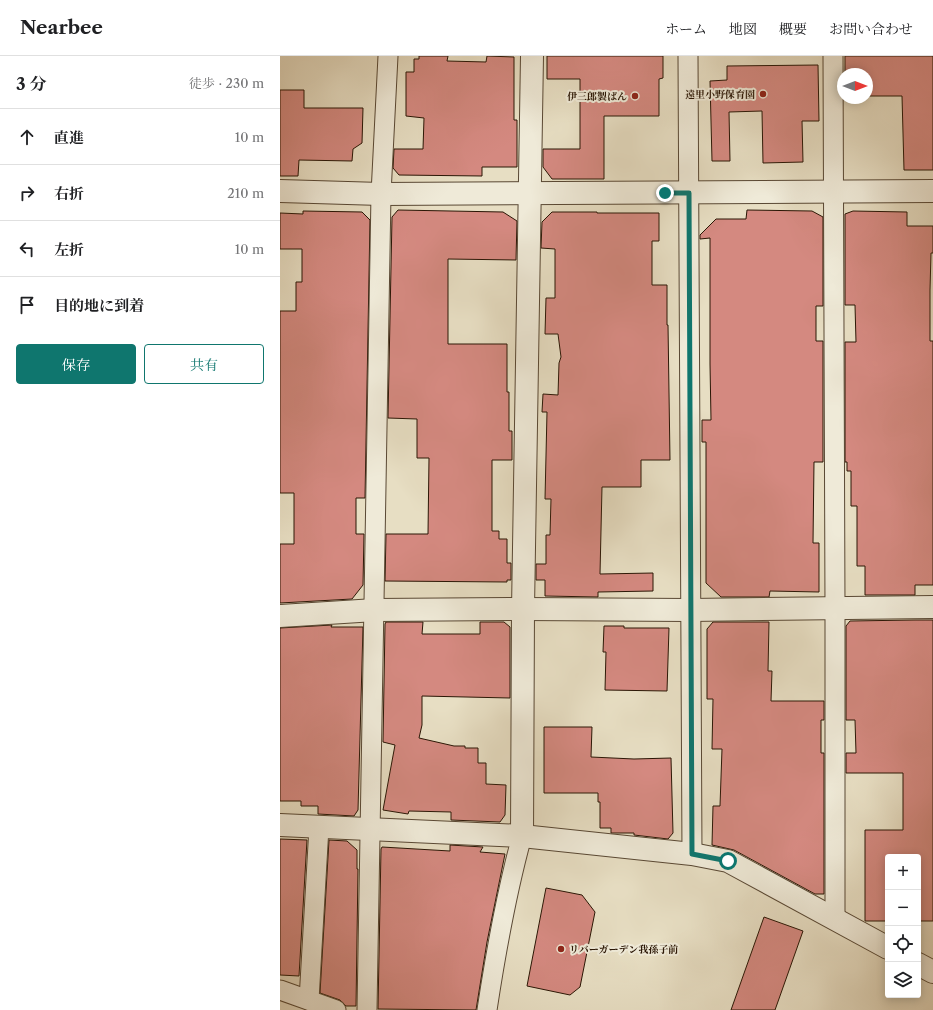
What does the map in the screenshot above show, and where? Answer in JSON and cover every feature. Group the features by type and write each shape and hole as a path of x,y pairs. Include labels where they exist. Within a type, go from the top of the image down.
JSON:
{"street":[{"path":"367,1010 381,194 388,56"},
{"path":"487,1010 510,880 522,836 523,609 532,56"},
{"path":"688,56 692,854"},
{"path":"833,56 835,608 834,920"},
{"path":"280,191 381,194 933,191"},
{"path":"280,616 375,610 690,610 933,607"},
{"path":"280,825 522,836 692,854 728,861 885,946"},
{"path":"309,1000 319,827"},
{"path":"921,966 933,972"},
{"path":"280,990 336,1010"}],"building":[{"path":"419,56 448,56 447,61 486,62 487,56 514,57 514,120 517,120 517,167 482,167 482,176 399,175 393,168 394,149 423,149 424,118 406,116 406,72 414,72 414,59 419,59"},
{"path":"547,56 663,56 663,78 659,79 659,116 604,116 604,179 552,179 543,167 543,149 580,149 580,79 547,79"},
{"path":"845,56 933,56 933,170 904,170 902,96 873,96 873,68 845,68"},
{"path":"818,65 819,121 802,121 803,162 763,163 762,111 729,112 730,161 712,161 710,81 727,80 727,66"},
{"path":"280,90 304,90 304,108 363,108 362,143 353,149 352,161 299,160 298,176 280,176"},
{"path":"398,210 503,212 517,221 516,260 448,259 448,344 507,344 507,392 509,392 509,431 512,431 512,460 492,460 492,531 499,531 499,539 507,539 507,563 511,563 511,580 507,580 507,582 385,581 386,534 428,534 429,458 417,458 417,419 388,418 392,217"},
{"path":"747,210 812,211 823,217 823,306 816,306 816,341 823,341 823,462 814,462 813,543 819,543 819,592 770,591 769,597 721,597 706,583 706,442 702,442 702,420 711,420 710,238 700,239 700,235 716,219 746,219"},
{"path":"303,211 362,212 370,220 365,498 356,498 356,534 364,534 363,585 352,599 280,603 280,544 294,544 294,493 280,493 280,311 296,311 296,282 302,282 302,249 280,249 280,213 303,214"},
{"path":"853,211 907,212 907,226 933,226 933,253 931,253 930,290 930,341 933,341 933,585 915,585 915,595 865,595 865,566 857,566 857,506 851,506 851,471 847,471 847,462 845,462 845,342 856,342 855,305 845,305 845,214"},
{"path":"552,212 659,213 659,241 652,241 652,285 667,285 670,460 641,460 641,487 602,487 600,574 653,573 653,591 598,592 598,597 545,596 545,580 536,580 536,564 546,564 546,535 550,535 551,499 545,499 547,412 542,412 543,394 558,395 559,363 561,357 558,334 545,334 546,298 555,298 555,249 541,248 542,222"},
{"path":"933,620 933,921 921,921 921,854 885,854 885,921 865,921 865,830 903,830 903,773 846,773 846,753 856,753 855,720 846,720 846,626 850,621"},
{"path":"386,622 423,622 422,634 480,634 480,622 504,622 510,627 510,698 422,696 422,725 419,738 454,746 465,746 465,748 478,748 478,763 486,763 486,784 506,785 505,815 500,822 451,820 451,812 409,811 408,814 383,810 395,745 383,742"},
{"path":"713,622 769,622 768,671 772,671 771,701 824,701 824,720 821,720 821,753 824,753 824,894 815,894 734,850 712,845 713,806 720,806 722,749 712,749 713,699 707,699 707,629"},
{"path":"332,625 331,627 363,627 358,810 354,816 318,814 318,806 301,806 301,801 280,801 280,628"},
{"path":"604,626 624,626 624,628 669,628 667,691 605,690 606,652 603,652"},
{"path":"544,727 592,727 591,757 634,759 671,758 673,833 668,839 634,835 634,833 611,833 611,828 600,828 600,802 598,802 598,793 544,793"},
{"path":"280,839 307,840 299,976 280,975"},
{"path":"329,840 347,841 357,850 356,1006 346,1006 340,1000 320,993"},
{"path":"450,845 483,847 480,852 505,854 487,942 476,1010 378,1009 381,849 382,847 450,851"},
{"name":"リバーガーデン我孫子前","path":"546,888 582,895 595,912 580,987 570,995 527,986"},
{"path":"764,917 803,931 775,1010 731,1010"}],"place":[{"name":"遠里小野保育園","path":"763,94"},
{"name":"伊三郎製ぱん","path":"635,96"},
{"name":"リバーガーデン我孫子前","path":"561,949"}],"route":[{"path":"665,193 689,193 692,854 728,861"}]}
